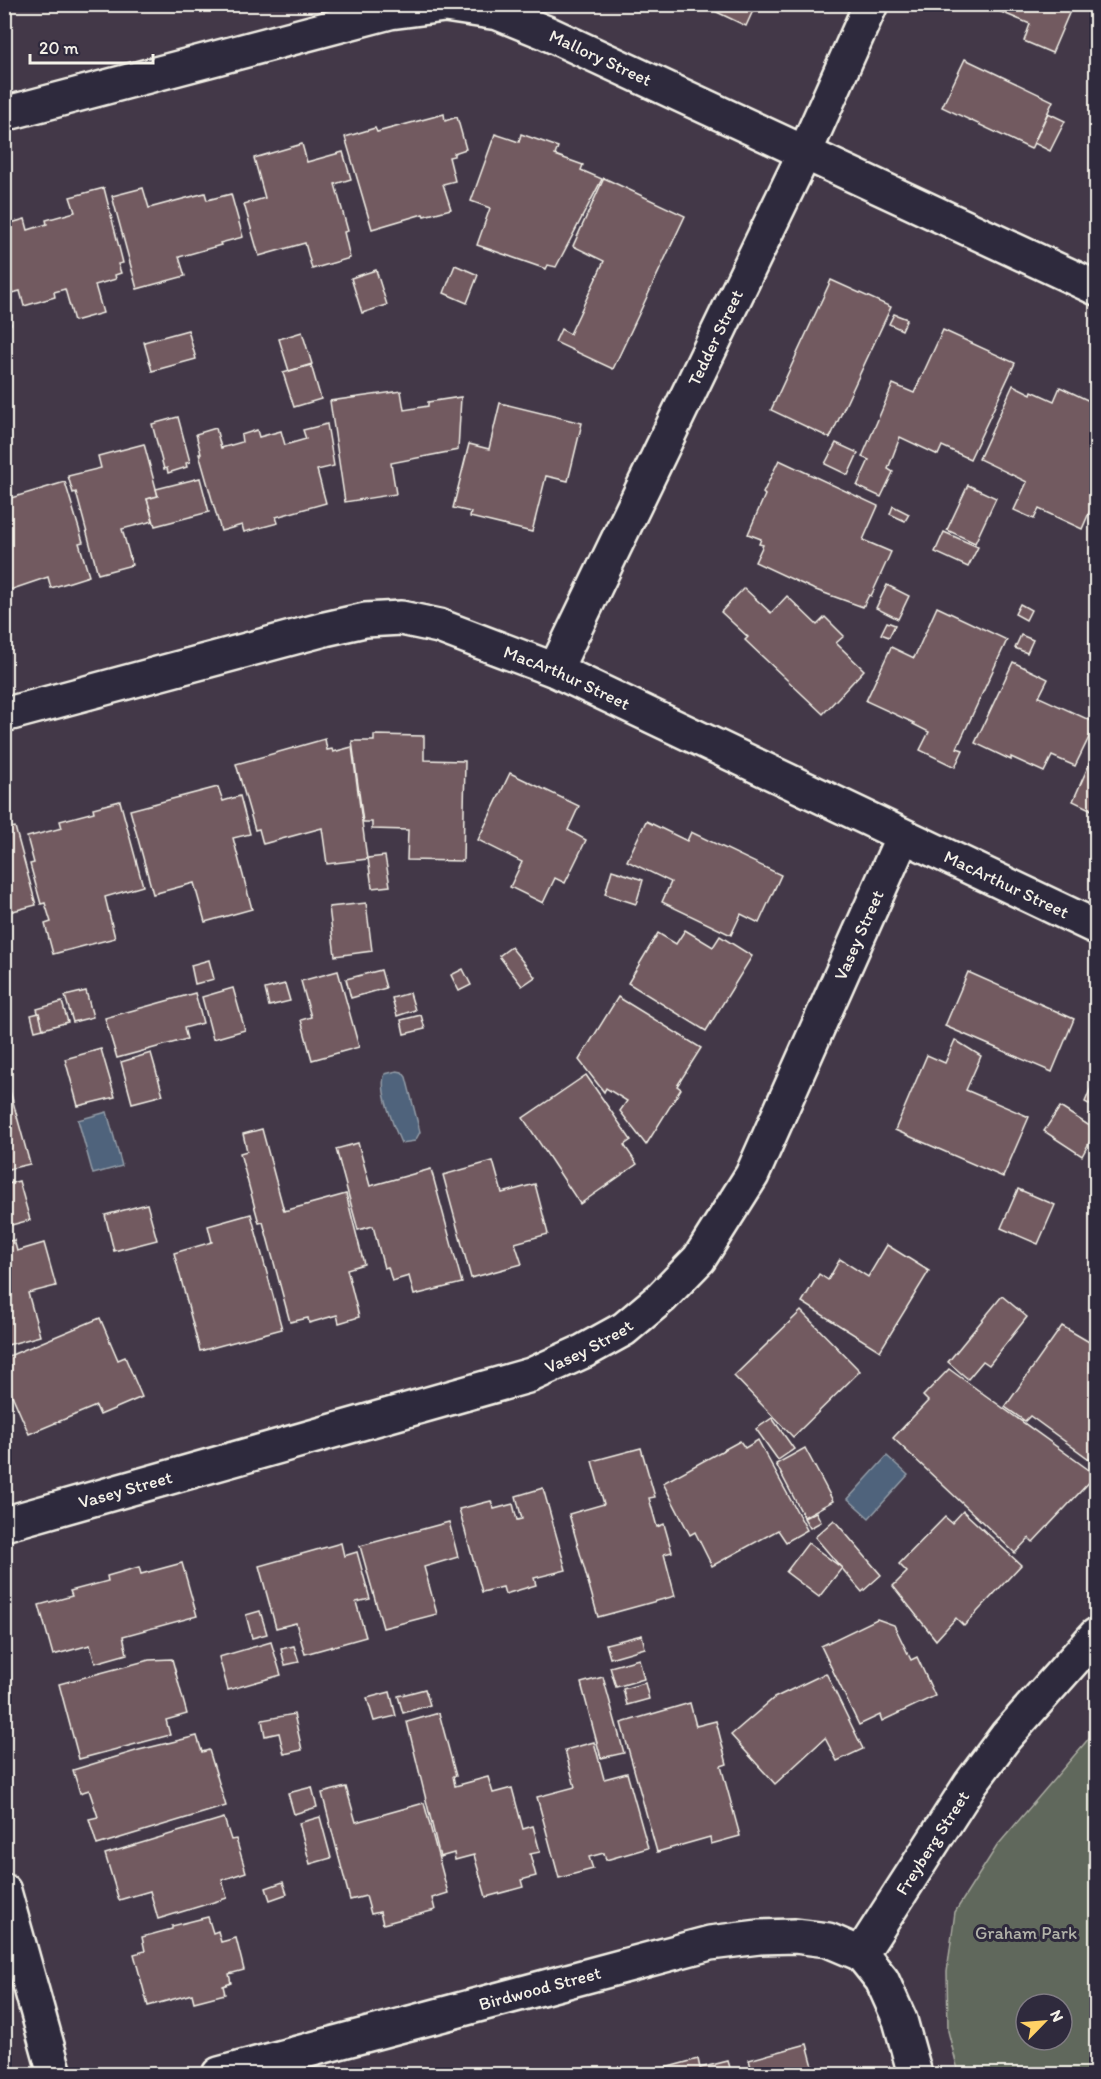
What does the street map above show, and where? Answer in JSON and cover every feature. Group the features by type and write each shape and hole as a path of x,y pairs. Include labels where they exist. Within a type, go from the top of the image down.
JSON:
{"street":[{"name":"Tedder Street","path":"555,670 805,152 871,4"},
{"name":"Mallory Street","path":"4,114 390,12 445,5 498,13 547,33 1096,288"},
{"name":"MacArthur Street","path":"4,715 365,620 401,618 440,626 555,670 1096,927"},
{"name":"Vasey Street","path":"4,1524 531,1375 584,1351 624,1329 662,1297 699,1259 752,1175 903,836"},
{"name":"Freyberg Street","path":"861,1954 970,1783 1006,1736 1096,1635"},
{"path":"4,1891 55,2074"},
{"name":"Birdwood Street","path":"219,2074 710,1943 759,1937 795,1936 828,1940 861,1954"},
{"path":"861,1954 882,1980 900,2020 915,2074"}],"green space":[{"name":"Graham Park","path":"1096,1730 1096,2074 959,2074 948,2031 947,1972 955,1912 997,1846"}],"water":[{"path":"402,1072 406,1077 420,1132 415,1141 401,1143 385,1098 383,1080 385,1074"},
{"path":"107,1112 122,1166 93,1174 78,1120"},
{"path":"887,1456 908,1475 869,1518 848,1499"}],"building":[{"path":"700,4 756,4 746,26"},
{"path":"990,4 1073,4 1052,53 1024,41 1030,24 989,7"},
{"path":"965,59 1053,101 1031,149 942,107"},
{"path":"1048,113 1065,121 1050,151 1034,143"},
{"path":"444,114 445,121 457,117 466,149 449,157 455,181 443,184 451,209 424,216 423,214 372,229 345,137 375,128 377,132"},
{"path":"495,134 519,142 521,134 558,147 555,155 583,165 581,170 602,179 556,267 548,265 546,269 477,245 490,208 471,201"},
{"path":"302,144 307,162 343,152 351,179 335,184 348,231 344,232 350,258 312,269 305,243 259,256 244,204 265,198 254,158"},
{"path":"604,178 685,216 613,369 555,342 561,329 570,334 604,261 573,246"},
{"path":"104,188 123,263 118,264 121,273 115,275 116,279 95,285 103,313 74,321 65,289 54,292 55,297 24,306 20,291 12,293 4,265 4,225 25,219 28,230 47,224 46,220 75,212 70,197"},
{"path":"143,188 149,208 205,193 207,200 231,194 243,237 179,257 185,276 137,289 112,196"},
{"path":"455,265 478,275 467,303 444,293"},
{"path":"376,270 387,305 362,313 351,278"},
{"path":"831,280 891,307 830,438 771,410"},
{"path":"4,301 11,324 4,326"},
{"path":"894,314 907,319 902,330 889,324"},
{"path":"188,330 196,359 152,371 144,342"},
{"path":"943,330 1015,363 970,459 942,446 938,455 900,437 888,469 893,472 881,497 857,486 869,460 862,457 893,384 914,393"},
{"path":"302,332 312,364 289,371 279,339"},
{"path":"311,365 321,399 294,407 283,373"},
{"path":"1013,385 1031,394 1032,391 1054,401 1060,387 1096,404 1096,497 1082,529 1039,509 1034,519 1014,510 1027,482 979,459"},
{"path":"401,391 404,410 428,406 428,402 461,397 458,450 391,463 396,494 345,502 330,401"},
{"path":"500,403 582,423 568,481 546,476 532,532 470,517 471,512 453,508 469,444 489,449"},
{"path":"178,417 190,462 186,463 187,467 168,473 167,468 164,469 152,424"},
{"path":"327,424 334,466 317,470 326,503 276,517 278,523 244,532 242,525 221,531 199,454 201,454 196,434 216,428 221,448 242,442 241,435 257,430 259,437 281,431 285,445 306,439 303,430"},
{"path":"836,443 858,453 848,475 825,464"},
{"path":"144,444 158,496 147,499 153,521 122,529 132,565 98,574 76,492 73,493 68,476 101,468 98,456"},
{"path":"779,460 878,506 863,540 891,552 871,596 869,595 863,607 813,589 755,562 763,545 759,544 761,539 748,534 765,495 763,493"},
{"path":"200,478 209,512 155,526 147,499 158,496 156,489"},
{"path":"65,482 83,542 79,543 89,576 51,588 48,577 4,592 4,500"},
{"path":"968,485 996,498 975,543 947,530"},
{"path":"893,506 909,514 905,521 890,514"},
{"path":"944,532 978,547 968,567 935,552"},
{"path":"887,585 909,596 898,619 876,608"},
{"path":"744,588 771,613 787,596 817,625 825,617 844,636 836,643 864,670 823,714 745,640 748,637 721,612"},
{"path":"1020,604 1031,610 1026,620 1015,614"},
{"path":"937,607 1007,640 957,748 963,750 955,767 920,750 929,732 866,701 891,647 914,658"},
{"path":"887,622 895,625 889,637 881,634"},
{"path":"1021,635 1033,640 1027,653 1015,648"},
{"path":"1013,662 1048,679 1039,697 1096,723 1075,766 1052,756 1044,772 975,743"},
{"path":"374,735 424,736 424,760 465,761 463,861 407,860 408,830 372,829 372,822 363,822 352,741 374,741"},
{"path":"325,739 327,750 332,749 333,752 352,747 367,859 327,864 322,828 263,844 259,829 255,830 236,764"},
{"path":"1096,749 1096,812 1073,801"},
{"path":"510,773 579,806 568,830 586,840 565,883 555,878 543,903 510,887 522,862 478,840"},
{"path":"218,787 223,801 240,796 250,834 233,838 252,909 205,922 194,883 153,894 130,810"},
{"path":"120,801 143,886 105,897 115,938 53,954 45,924 51,922 45,903 41,904 30,864 34,863 27,837 62,828 60,821 94,812 93,808"},
{"path":"646,821 687,841 691,832 781,875 759,923 741,914 731,935 662,902 671,882 627,861"},
{"path":"15,827 36,905 9,912 4,896 4,829"},
{"path":"385,856 390,886 372,888 368,858"},
{"path":"612,870 643,880 636,904 605,894"},
{"path":"366,903 372,951 335,956 329,907"},
{"path":"685,930 713,947 720,936 752,956 706,1031 628,983 658,933 676,944"},
{"path":"511,947 535,977 522,986 499,956"},
{"path":"209,960 214,979 195,984 191,965"},
{"path":"463,969 471,985 459,991 451,975"},
{"path":"381,970 386,988 351,998 346,979"},
{"path":"338,971 359,1047 312,1060 301,1020 311,1017 301,981"},
{"path":"968,972 1074,1019 1052,1072 945,1026"},
{"path":"285,984 290,1001 269,1006 265,989"},
{"path":"233,988 245,1030 213,1039 202,997"},
{"path":"86,991 93,1017 73,1022 65,996"},
{"path":"195,993 203,1023 184,1028 187,1039 117,1058 105,1018"},
{"path":"410,993 415,1010 397,1016 392,998"},
{"path":"618,997 701,1048 677,1086 681,1089 646,1145 620,1111 627,1101 606,1088 604,1092 579,1060"},
{"path":"62,1002 68,1022 43,1029 37,1009"},
{"path":"39,1013 43,1029 35,1031 31,1015"},
{"path":"421,1015 425,1029 404,1034 401,1020"},
{"path":"955,1040 981,1056 966,1090 1029,1117 1003,1177 895,1130 927,1055 945,1063"},
{"path":"101,1049 115,1097 78,1106 65,1059"},
{"path":"151,1053 163,1095 132,1103 121,1062"},
{"path":"4,1069 30,1164 4,1170"},
{"path":"586,1075 631,1140 624,1145 637,1164 580,1204 523,1118"},
{"path":"1096,1076 1096,1108 1085,1102"},
{"path":"1060,1107 1096,1130 1082,1156 1044,1131"},
{"path":"262,1129 284,1211 346,1194 364,1264 347,1269 359,1317 339,1323 337,1315 309,1323 308,1318 290,1322 263,1222 259,1223 240,1153 247,1151 243,1134"},
{"path":"358,1143 370,1186 431,1169 462,1283 414,1295 409,1276 392,1281 388,1267 384,1268 373,1226 358,1230 336,1149"},
{"path":"493,1161 502,1193 535,1184 548,1234 515,1243 522,1264 471,1278 443,1175"},
{"path":"19,1181 30,1220 4,1227 4,1185"},
{"path":"1018,1189 1055,1205 1038,1244 1001,1228"},
{"path":"147,1204 157,1240 114,1251 105,1215"},
{"path":"251,1214 282,1329 200,1351 174,1253 212,1242 208,1226"},
{"path":"14,1240 17,1251 44,1243 56,1286 28,1293 40,1336 4,1346 4,1242"},
{"path":"887,1245 929,1271 880,1351 802,1302 819,1274 828,1280 840,1259 868,1277"},
{"path":"1002,1296 1027,1317 989,1365 983,1361 968,1379 948,1362"},
{"path":"801,1311 860,1371 793,1437 734,1376"},
{"path":"100,1318 118,1360 125,1357 142,1397 100,1415 96,1406 29,1434 12,1395 4,1399 4,1358"},
{"path":"1062,1326 1096,1346 1096,1464 1030,1416 1025,1421 1005,1407"},
{"path":"949,1369 1096,1475 1033,1542 1029,1538 1015,1553 893,1438 928,1401 923,1396"},
{"path":"772,1418 794,1449 778,1460 756,1429"},
{"path":"758,1440 807,1530 786,1542 778,1530 712,1566 695,1532 690,1535 663,1483 740,1441 745,1448"},
{"path":"641,1448 655,1497 649,1498 657,1527 664,1524 672,1552 664,1554 675,1596 598,1617 569,1514 604,1504 592,1461"},
{"path":"805,1448 833,1501 804,1517 776,1464"},
{"path":"543,1488 566,1570 534,1578 536,1585 505,1594 503,1587 482,1592 459,1509 491,1501 494,1509 513,1504 517,1520 522,1519 516,1496"},
{"path":"963,1511 1021,1565 964,1626 956,1618 936,1640 893,1586 907,1572 899,1564 945,1517 952,1523"},
{"path":"816,1512 821,1522 810,1528 804,1518"},
{"path":"834,1520 881,1575 862,1592 815,1537"},
{"path":"449,1522 458,1557 424,1567 437,1614 383,1628 360,1546"},
{"path":"341,1543 344,1556 357,1552 370,1599 356,1602 366,1637 305,1654 296,1623 276,1628 259,1566"},
{"path":"808,1543 842,1568 819,1597 786,1572"},
{"path":"182,1563 197,1616 123,1636 127,1654 95,1663 90,1645 53,1655 39,1605 72,1596 70,1591 108,1581 107,1576 139,1567 141,1574"},
{"path":"260,1611 267,1634 252,1638 246,1615"},
{"path":"877,1619 894,1625 911,1660 917,1657 935,1696 882,1721 880,1715 859,1725 821,1646"},
{"path":"642,1635 645,1648 610,1658 606,1644"},
{"path":"271,1642 281,1675 228,1690 219,1657"},
{"path":"294,1646 299,1662 285,1665 281,1649"},
{"path":"172,1659 187,1714 166,1720 170,1735 79,1759 59,1684 149,1660"},
{"path":"639,1659 644,1679 616,1687 610,1667"},
{"path":"826,1673 863,1749 837,1761 825,1738 775,1784 731,1735 774,1698"},
{"path":"603,1677 624,1753 601,1758 581,1683"},
{"path":"645,1683 649,1699 627,1705 623,1689"},
{"path":"425,1689 430,1705 403,1713 398,1696"},
{"path":"390,1692 396,1716 374,1721 367,1698"},
{"path":"690,1703 696,1726 716,1721 727,1764 721,1766 740,1836 711,1844 710,1837 657,1852 621,1723"},
{"path":"439,1713 456,1776 453,1776 455,1786 488,1777 493,1793 512,1788 523,1829 533,1826 540,1852 530,1854 536,1876 521,1880 523,1887 486,1897 474,1855 455,1860 454,1853 440,1857 407,1722"},
{"path":"294,1714 302,1750 284,1754 279,1733 265,1736 262,1720"},
{"path":"197,1736 202,1752 209,1750 226,1806 97,1845 89,1819 98,1817 89,1790 80,1793 73,1770 139,1750"},
{"path":"594,1742 604,1779 627,1773 648,1848 606,1860 604,1853 589,1857 593,1869 559,1878 537,1797 575,1787 565,1750"},
{"path":"312,1787 317,1807 294,1814 288,1793"},
{"path":"346,1787 356,1822 424,1803 448,1893 432,1898 435,1910 383,1924 380,1912 371,1914 366,1896 350,1900 322,1793"},
{"path":"320,1817 331,1858 310,1864 299,1823"},
{"path":"224,1818 231,1840 236,1839 246,1872 222,1880 227,1898 158,1919 150,1891 119,1900 105,1854"},
{"path":"283,1882 287,1894 270,1900 266,1888"},
{"path":"208,1917 213,1933 218,1931 221,1942 236,1938 244,1970 229,1974 231,1983 223,1986 225,1994 194,2002 192,1994 148,2006 134,1954 145,1951 142,1937 172,1929 172,1926"},
{"path":"807,2044 815,2074 753,2074 749,2060"},
{"path":"698,2059 700,2068 728,2061 732,2074 658,2074 657,2070"}]}
